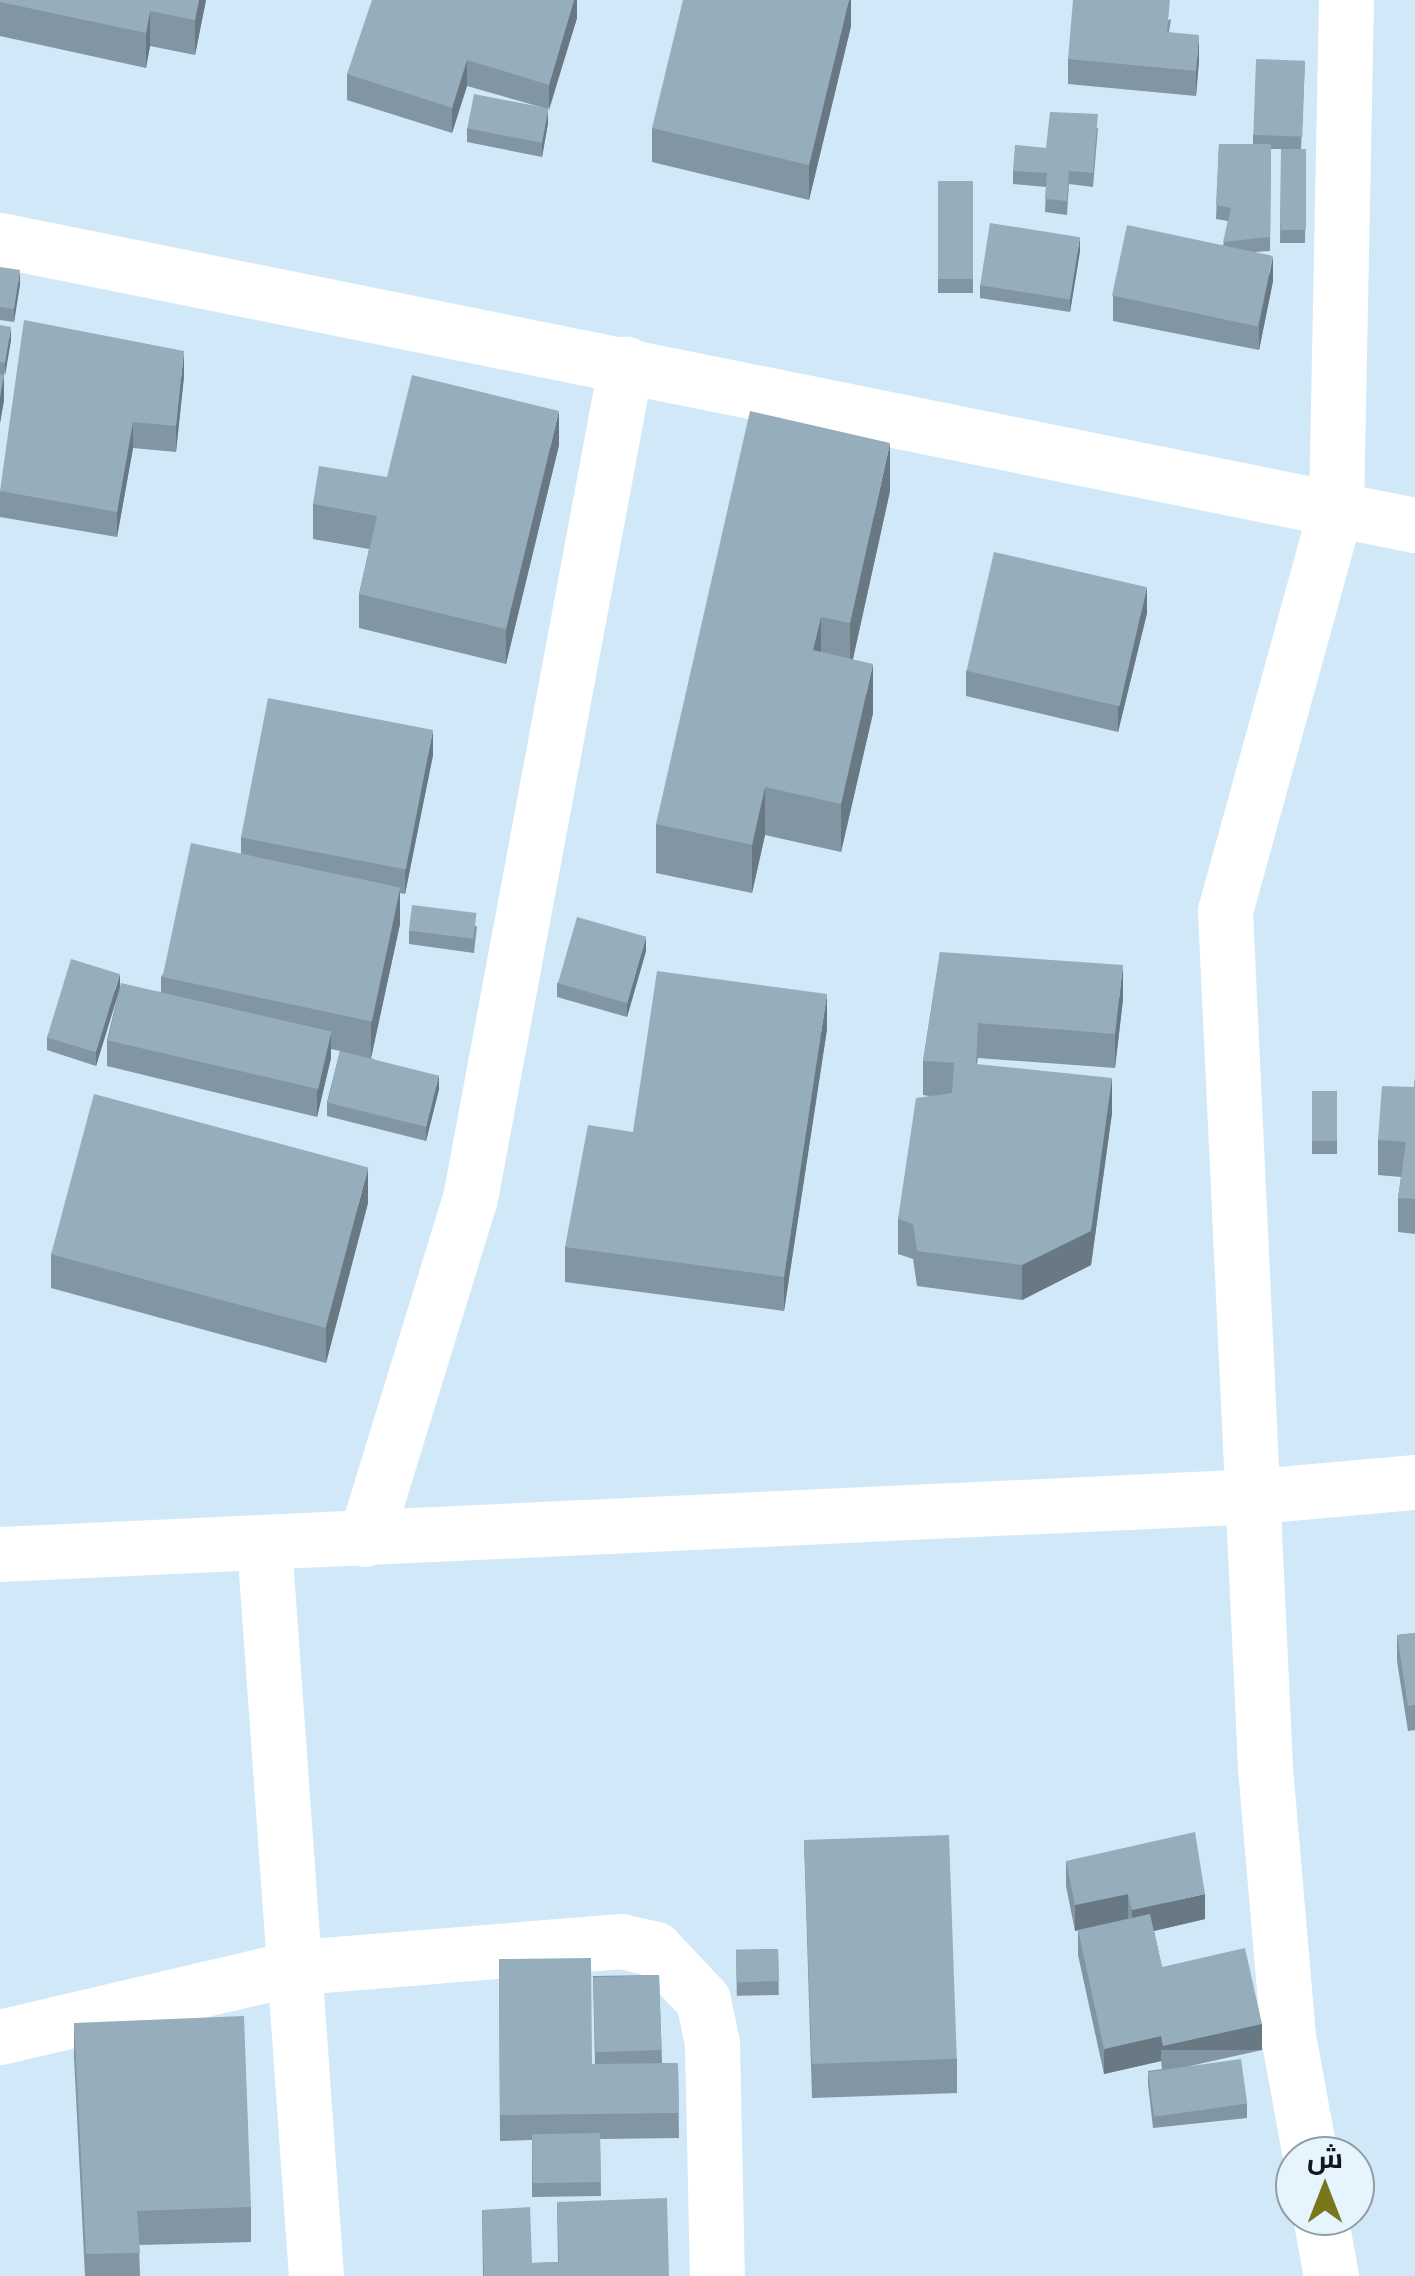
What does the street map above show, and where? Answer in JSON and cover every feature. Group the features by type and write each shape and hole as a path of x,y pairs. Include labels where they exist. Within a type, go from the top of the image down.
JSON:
{"street":[{"path":"1306,2136 1288,2036 1275,1901 1225,911 1336,506 1346,0"},
{"path":"0,240 1336,506 1415,525"},
{"path":"365,1539 470,1198 626,363"},
{"path":"0,1554 1257,1496 1415,1482"},
{"path":"264,1543 298,1966 316,2276"},
{"path":"0,2037 298,1966 621,1941 655,1949 703,2000 712,2043 716,2276"},
{"path":"1324,2236 1331,2276"}],"building":[{"path":"0,0 199,0 195,20 150,11 146,33"},
{"path":"372,0 574,0 549,85 467,60 452,108 347,74"},
{"path":"683,0 849,0 809,165 652,128"},
{"path":"1073,0 1170,0 1167,32 1199,35 1196,71 1068,59"},
{"path":"1256,59 1305,61 1302,137 1253,135"},
{"path":"474,94 549,109 542,143 467,128"},
{"path":"1050,112 1098,114 1093,173 1069,171 1067,201 1045,199 1047,173 1013,171 1015,145 1046,148"},
{"path":"1219,144 1271,144 1270,237 1223,242 1231,208 1216,205"},
{"path":"1281,149 1306,149 1306,230 1281,230"},
{"path":"938,181 973,181 973,279 938,279"},
{"path":"990,223 1080,237 1070,299 980,285"},
{"path":"1127,225 1273,256 1258,326 1112,295"},
{"path":"0,267 20,270 14,309 0,307"},
{"path":"24,320 184,351 176,426 133,422 117,512 0,491"},
{"path":"0,325 11,327 5,363 0,362"},
{"path":"412,375 559,411 506,629 359,594 377,516 313,504 319,466 387,477"},
{"path":"750,411 890,443 850,623 821,617 813,650 873,664 841,804 765,787 752,845 656,824"},
{"path":"994,552 1147,587 1120,706 967,671"},
{"path":"268,698 433,730 406,869 241,837"},
{"path":"191,843 400,887 372,1021 163,977"},
{"path":"412,905 477,913 473,939 409,931"},
{"path":"577,917 646,937 627,1003 558,983"},
{"path":"940,952 1123,965 1115,1034 978,1023 976,1064 1112,1078 1091,1231 1022,1265 917,1251 913,1224 898,1219 916,1098 952,1093 954,1063 923,1061"},
{"path":"71,959 120,974 96,1052 47,1037"},
{"path":"657,971 827,994 784,1277 565,1247 588,1125 633,1132"},
{"path":"121,983 331,1032 318,1089 108,1040"},
{"path":"340,1051 439,1076 426,1127 327,1102"},
{"path":"1415,1078 1415,1199 1398,1198 1406,1142 1378,1140 1382,1086 1414,1087"},
{"path":"1312,1091 1337,1091 1337,1141 1312,1141"},
{"path":"94,1094 368,1168 325,1328 51,1254"},
{"path":"1415,1633 1415,1705 1408,1706 1397,1635"},
{"path":"1195,1832 1205,1894 1132,1910 1128,1894 1075,1905 1066,1861"},
{"path":"949,1835 957,2059 812,2064 804,1840"},
{"path":"1150,1914 1162,1967 1245,1948 1262,2024 1163,2046 1161,2036 1104,2049 1078,1930"},
{"path":"778,1949 779,1981 737,1982 736,1950"},
{"path":"591,1958 592,2064 678,2063 679,2113 500,2115 499,1959"},
{"path":"659,1975 662,2050 596,2052 593,1977"},
{"path":"244,2016 251,2207 137,2211 140,2253 86,2254 74,2023"},
{"path":"1241,2059 1247,2104 1154,2117 1148,2072"},
{"path":"600,2133 601,2182 533,2183 532,2134"},
{"path":"667,2198 669,2276 484,2276 482,2210 530,2207 532,2263 559,2262 557,2202"}]}
